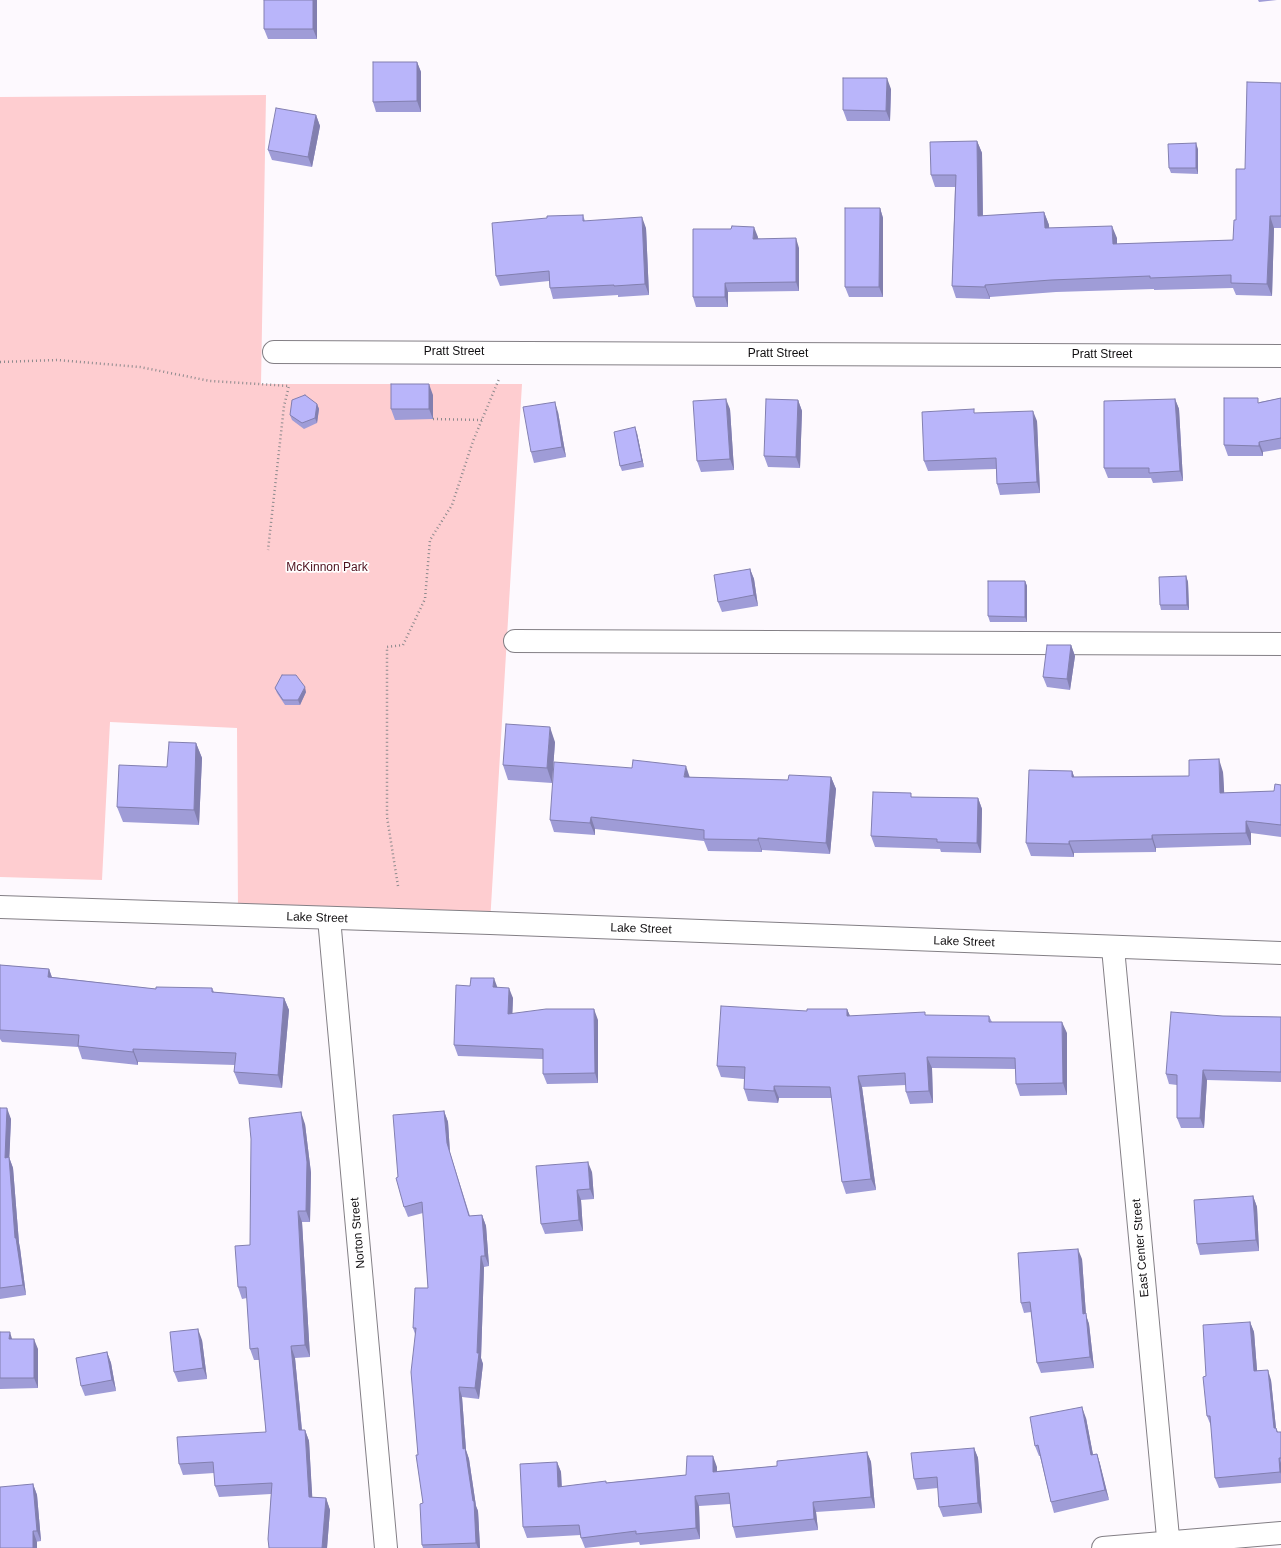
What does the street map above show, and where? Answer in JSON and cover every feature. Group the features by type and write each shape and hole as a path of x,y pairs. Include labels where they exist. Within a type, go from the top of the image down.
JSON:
{"street":[{"name":"Pratt Street","path":"274,352 1281,356"},
{"path":"515,641 1281,644"},
{"name":"Lake Street","path":"0,907 490,923 1113,948 1281,953"},
{"name":"Norton Street","path":"329,918 386,1548"},
{"name":"East Center Street","path":"1113,948 1169,1545"},
{"path":"1103,1548 1169,1545 1281,1533"}],"path":[{"path":"0,362 64,361 140,367 210,381 289,386 284,406 268,550"},
{"path":"398,886 387,817 386,647 403,645 425,599 430,540 452,505 473,441 495,388"},
{"path":"433,419 482,420"}],"green space":[{"name":"McKinnon Park","path":"266,95 261,384 522,384 490,923 238,915 237,728 110,722 102,880 0,877 0,97"}],"building":[{"path":"264,0 313,0 313,29 264,29"},
{"path":"373,62 417,62 417,101 373,102"},
{"path":"843,78 887,78 886,111 843,110"},
{"path":"1247,82 1281,83 1281,216 1270,216 1267,284 1231,283 1231,275 1150,278 1150,276 1051,280 985,285 985,287 952,286 956,175 931,175 930,142 977,141 978,216 1044,212 1045,228 1112,226 1113,244 1233,240 1234,220 1236,220 1236,169 1245,169"},
{"path":"276,108 316,115 308,157 268,150"},
{"path":"1196,143 1196,168 1169,168 1168,144"},
{"path":"845,208 880,208 879,287 845,287"},
{"path":"583,215 583,221 642,217 645,284 550,288 549,271 496,276 492,223 547,218 547,216"},
{"path":"732,226 754,227 753,239 796,238 796,282 725,283 725,297 693,297 693,229 731,229"},
{"path":"391,384 429,384 429,409 391,409"},
{"path":"305,395 317,404 315,418 302,423 290,415 292,400"},
{"path":"1224,398 1258,398 1258,403 1281,398 1281,438 1259,442 1259,446 1224,445"},
{"path":"726,399 730,459 697,461 693,401"},
{"path":"766,399 798,400 796,457 764,456"},
{"path":"1175,399 1180,471 1149,473 1149,468 1104,468 1104,401"},
{"path":"555,402 562,447 531,452 523,407"},
{"path":"974,409 974,413 1033,411 1037,482 997,484 996,458 924,461 922,412"},
{"path":"635,427 642,461 620,466 614,432"},
{"path":"750,569 754,595 718,602 714,575"},
{"path":"1186,576 1187,605 1160,605 1159,577"},
{"path":"988,581 1025,581 1025,617 988,616"},
{"path":"1047,645 1071,645 1067,679 1043,677"},
{"path":"282,675 296,675 305,687 298,700 283,700 275,688"},
{"path":"506,724 550,727 547,768 503,765"},
{"path":"169,742 196,743 194,810 117,807 119,765 167,767"},
{"path":"1219,759 1220,793 1274,791 1275,784 1281,785 1281,825 1246,821 1246,833 1152,835 1152,839 1069,841 1069,844 1026,843 1029,770 1072,771 1072,777 1189,776 1189,760"},
{"path":"633,760 686,766 684,777 788,780 789,775 831,777 826,843 758,838 758,840 704,839 704,830 591,817 590,823 550,820 554,762 632,768"},
{"path":"873,792 911,793 911,797 978,798 977,843 937,842 937,839 871,836"},
{"path":"0,965 49,969 48,977 156,989 156,987 212,988 212,992 284,998 278,1075 234,1072 236,1053 133,1049 133,1052 78,1046 79,1035 0,1030"},
{"path":"471,978 494,978 493,987 509,988 508,1014 546,1009 594,1009 595,1073 543,1074 543,1049 454,1045 456,985 470,986"},
{"path":"721,1006 807,1011 807,1009 847,1009 847,1016 925,1012 925,1015 989,1016 989,1022 1062,1022 1063,1083 1016,1084 1015,1058 927,1057 929,1091 906,1092 905,1073 858,1076 871,1179 842,1182 830,1087 774,1086 774,1091 744,1089 745,1067 717,1066"},
{"path":"1171,1012 1223,1016 1281,1017 1281,1072 1203,1070 1200,1118 1177,1118 1177,1075 1166,1074"},
{"path":"0,1108 7,1108 5,1158 9,1157 15,1238 23,1285 0,1288"},
{"path":"444,1111 447,1143 469,1216 482,1215 485,1256 481,1256 477,1353 479,1353 475,1388 459,1387 463,1449 465,1448 474,1501 476,1543 422,1545 420,1504 423,1503 416,1455 418,1455 411,1372 416,1328 413,1328 415,1288 428,1288 422,1202 404,1207 396,1178 398,1177 393,1115"},
{"path":"301,1112 307,1162 306,1211 298,1211 305,1345 291,1346 299,1430 305,1430 309,1497 326,1498 322,1548 269,1548 268,1539 272,1483 215,1486 213,1462 179,1464 177,1437 266,1432 258,1348 250,1349 246,1287 238,1287 235,1246 250,1245 251,1139 249,1118"},
{"path":"588,1162 590,1189 577,1190 579,1220 541,1224 536,1166"},
{"path":"1253,1196 1256,1240 1197,1244 1194,1200"},
{"path":"1078,1249 1083,1314 1086,1313 1090,1357 1037,1363 1030,1302 1021,1303 1018,1253"},
{"path":"1250,1322 1254,1371 1268,1370 1274,1428 1276,1428 1277,1432 1281,1432 1281,1458 1279,1458 1280,1472 1215,1478 1210,1416 1207,1416 1203,1377 1206,1376 1203,1325"},
{"path":"198,1329 203,1368 174,1372 170,1332"},
{"path":"0,1332 10,1332 9,1339 34,1339 34,1378 0,1378"},
{"path":"107,1352 112,1380 81,1386 76,1358"},
{"path":"1082,1407 1091,1455 1097,1454 1105,1490 1051,1502 1038,1445 1035,1446 1030,1417"},
{"path":"974,1448 978,1503 939,1507 937,1477 914,1479 911,1453"},
{"path":"867,1452 871,1497 813,1502 814,1519 733,1527 729,1493 695,1496 696,1528 636,1534 636,1531 581,1538 579,1525 523,1527 520,1464 557,1462 558,1487 606,1481 606,1483 686,1475 687,1456 713,1456 713,1472 777,1466 777,1461"},
{"path":"33,1484 37,1531 33,1531 33,1548 0,1548 0,1487"}]}
